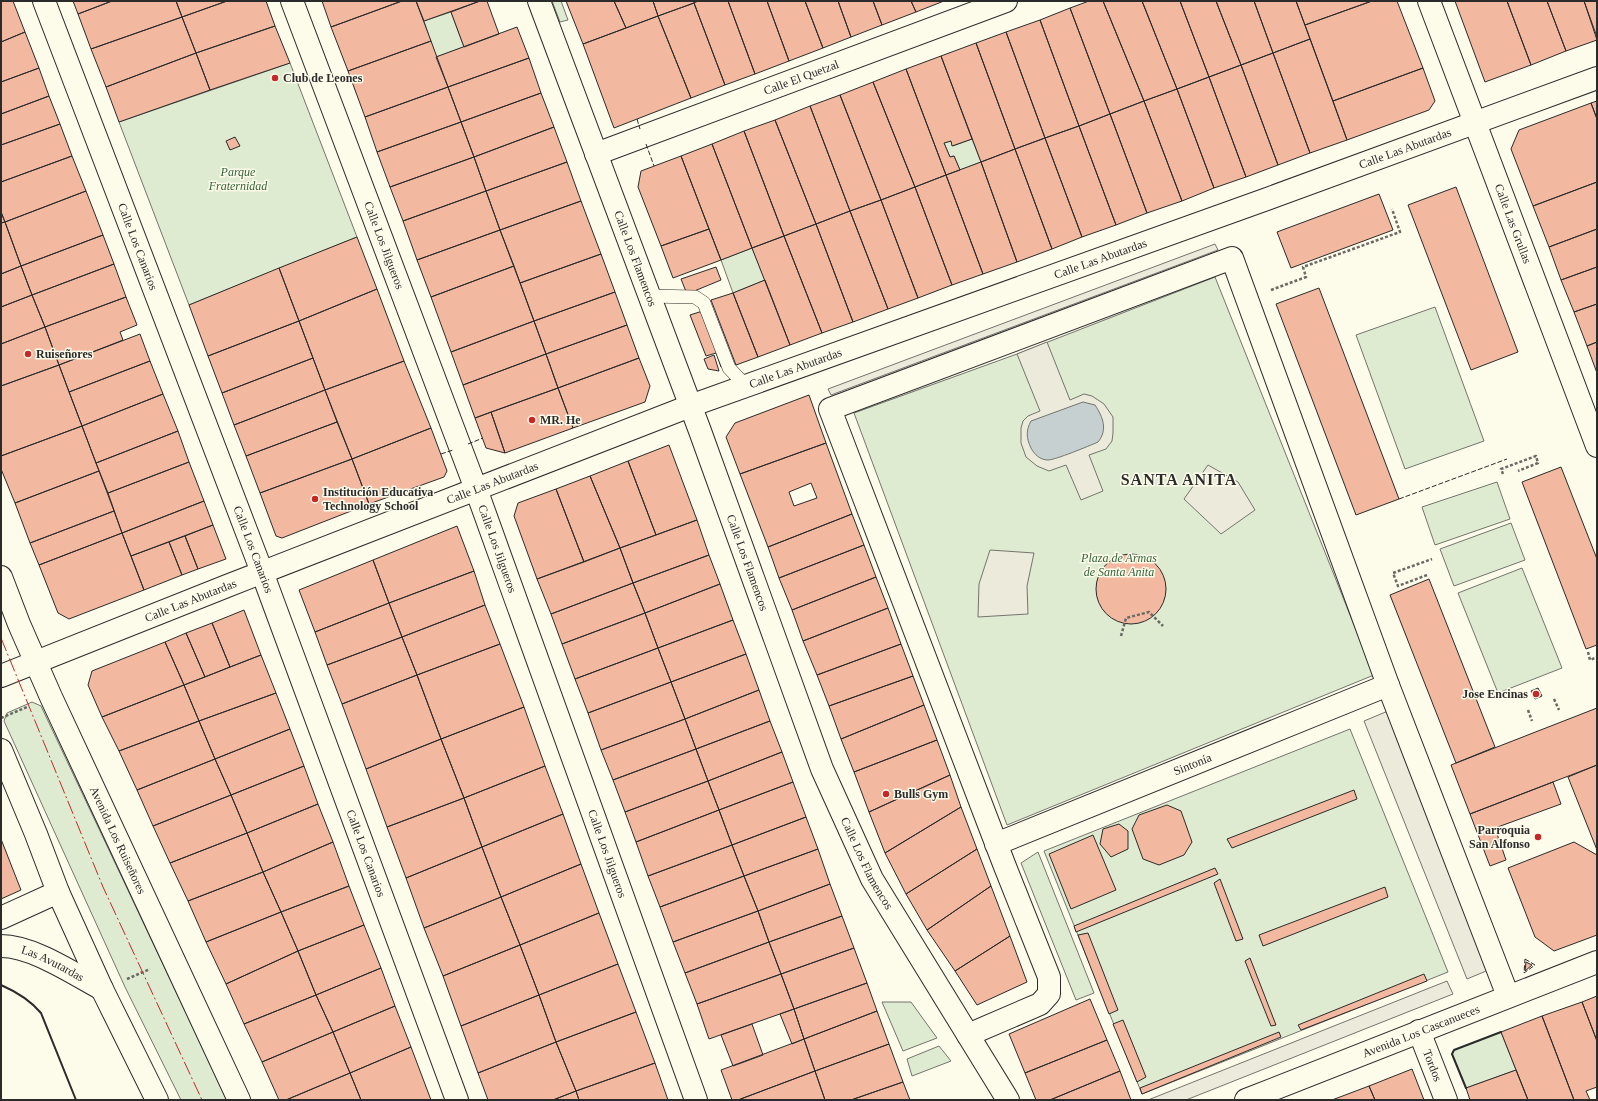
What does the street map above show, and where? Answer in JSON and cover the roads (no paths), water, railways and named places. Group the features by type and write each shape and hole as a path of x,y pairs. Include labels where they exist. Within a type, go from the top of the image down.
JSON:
{"street":[{"name":"Calle Los Canarios","path":"44,1 262,572 457,1100"},
{"name":"Calle Los Jilgueros","path":"292,1 476,489 696,1100"},
{"name":"Calle Los Flamencos","path":"539,1 690,406 822,769 872,879 1008,1100"},
{"name":"Calle El Quetzal","path":"596,154 1006,1"},
{"name":"Calle Las Grullas","path":"1429,1 1597,446"},
{"name":"Calle Las Abutardas","path":"1,676 262,572 690,406 1597,78"},
{"path":"968,1035 1040,1004 1049,994 1049,977 996,844 830,409 1232,258 1388,685 1508,996"},
{"name":"Avenida Los Ruiseñores","path":"1,577 36,662 239,1100"},
{"name":"Sintonía","path":"996,844 1388,685"},
{"path":"1,750 58,892 102,989 157,1100"},
{"path":"1,918 58,892"},
{"name":"Las Avutardas","path":"1,946 10,946 40,955 102,989"},
{"name":"Avenida Los Cascanueces","path":"1246,1100 1597,962"},
{"name":"Tordos","path":"1419,1031 1446,1100"}],"lane":[{"path":"649,296 695,297 704,303 729,368 746,386"}],"place":[{"name":"Club de Leones","path":"275,78"},
{"name":"Ruiseñores","path":"28,354"},
{"name":"MR. He","path":"532,420"},
{"name":"Institución Educativa Technology School","path":"315,499"},
{"name":"Jose Encinas","path":"1536,694"},
{"name":"Bulls Gym","path":"886,794"},
{"name":"Parroquia San Alfonso","path":"1538,837"}],"district":[{"name":"SANTA ANITA","path":"1179,479"}],"park label":[{"name":"Parque Fraternidad","path":"238,179"},
{"name":"Plaza de Armas de Santa Anita","path":"1119,565"}]}
